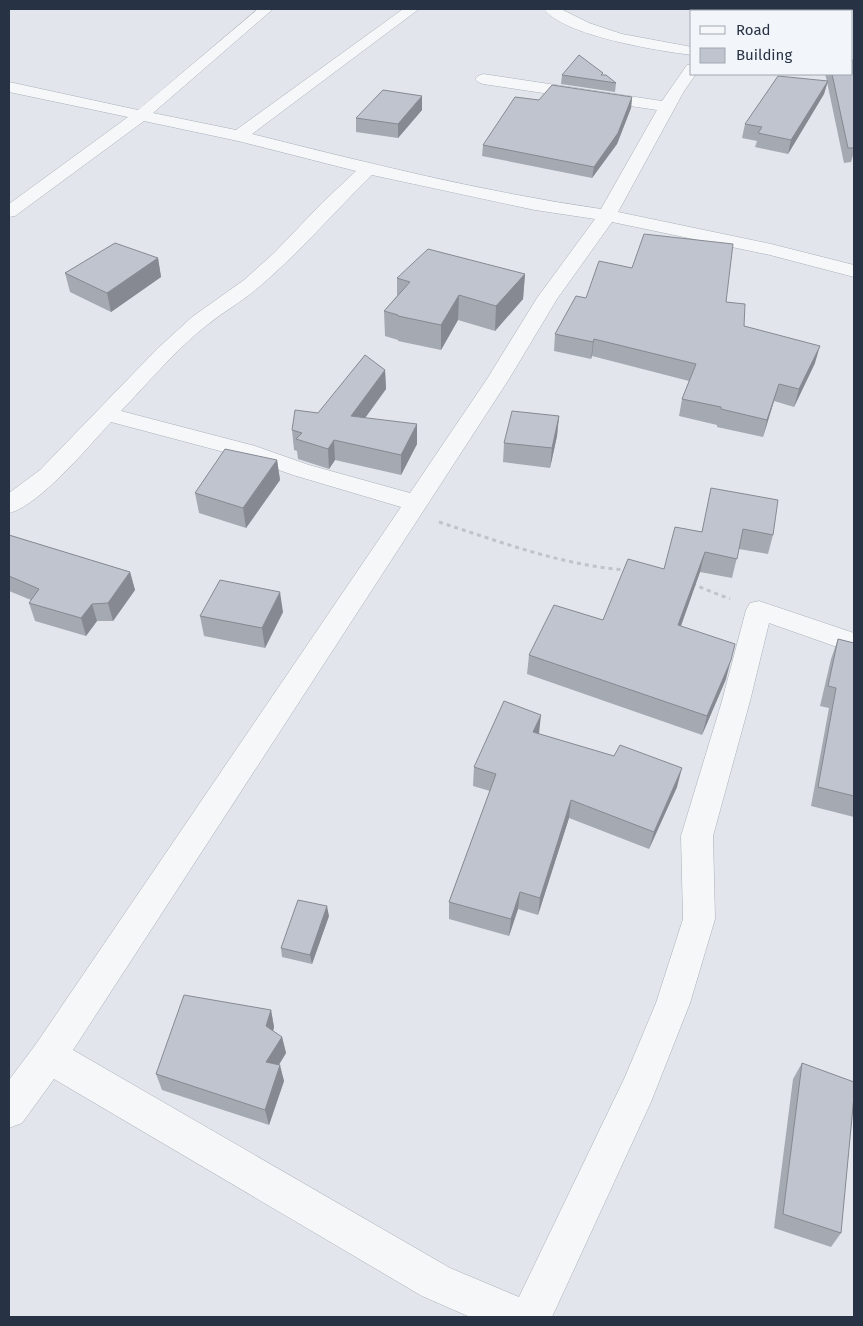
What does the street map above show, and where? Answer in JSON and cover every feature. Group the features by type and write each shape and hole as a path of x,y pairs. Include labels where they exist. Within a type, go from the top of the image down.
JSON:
{"street":[{"path":"9,212 140,116 266,9"},
{"path":"239,136 412,9"},
{"path":"551,9 568,20 616,39 690,51"},
{"path":"9,1110 49,1056 498,379 546,298 607,215 667,107 690,71"},
{"path":"483,79 667,107"},
{"path":"9,87 239,136 368,169 526,203 607,215 771,250 854,271"},
{"path":"9,505 48,475 164,352 199,321 251,284 280,258 328,207 368,169"},
{"path":"106,414 247,450 412,508"},
{"path":"531,1317 638,1090 673,1003 700,919 697,836 736,701 759,610 854,644"},
{"path":"49,1056 436,1282 517,1317"}],"path":[{"path":"412,508 541,554 597,568 631,569"},
{"path":"690,583 759,610"}],"building":[{"path":"579,55 603,73 601,75 606,75 616,83 562,75"},
{"path":"854,60 854,148 848,148 832,75 853,75"},
{"path":"778,76 828,81 791,140 758,133 762,127 745,124"},
{"path":"552,85 632,97 618,133 594,167 483,145 515,97 539,100"},
{"path":"383,90 422,96 398,124 356,118"},
{"path":"644,234 733,244 726,302 745,304 744,326 820,346 799,389 779,384 767,420 721,409 721,407 682,399 696,364 594,339 593,342 555,334 576,296 586,298 599,261 632,268"},
{"path":"115,243 158,258 107,293 65,273"},
{"path":"428,249 525,274 496,306 459,295 441,325 398,316 384,311 410,282 397,278"},
{"path":"365,355 385,370 351,416 417,424 401,455 334,440 328,449 296,439 302,433 292,430 295,410 318,413"},
{"path":"512,411 559,416 552,448 504,443"},
{"path":"225,449 277,460 243,508 195,493"},
{"path":"711,488 778,500 773,535 743,529 737,559 705,552 678,625 735,644 731,660 707,716 529,655 554,605 603,620 628,559 664,569 675,527 702,532"},
{"path":"9,535 130,572 108,603 92,604 81,618 29,603 39,589 9,576"},
{"path":"220,580 280,592 262,628 200,616"},
{"path":"838,639 854,643 854,796 818,787 836,688 828,686"},
{"path":"504,701 541,715 533,732 614,756 620,745 682,768 654,832 571,800 540,898 520,892 511,919 449,902 496,774 474,767"},
{"path":"298,900 327,906 310,955 281,948"},
{"path":"184,995 271,1010 266,1026 282,1037 266,1062 280,1065 265,1110 156,1074"},
{"path":"802,1063 854,1082 841,1233 783,1214"}]}
